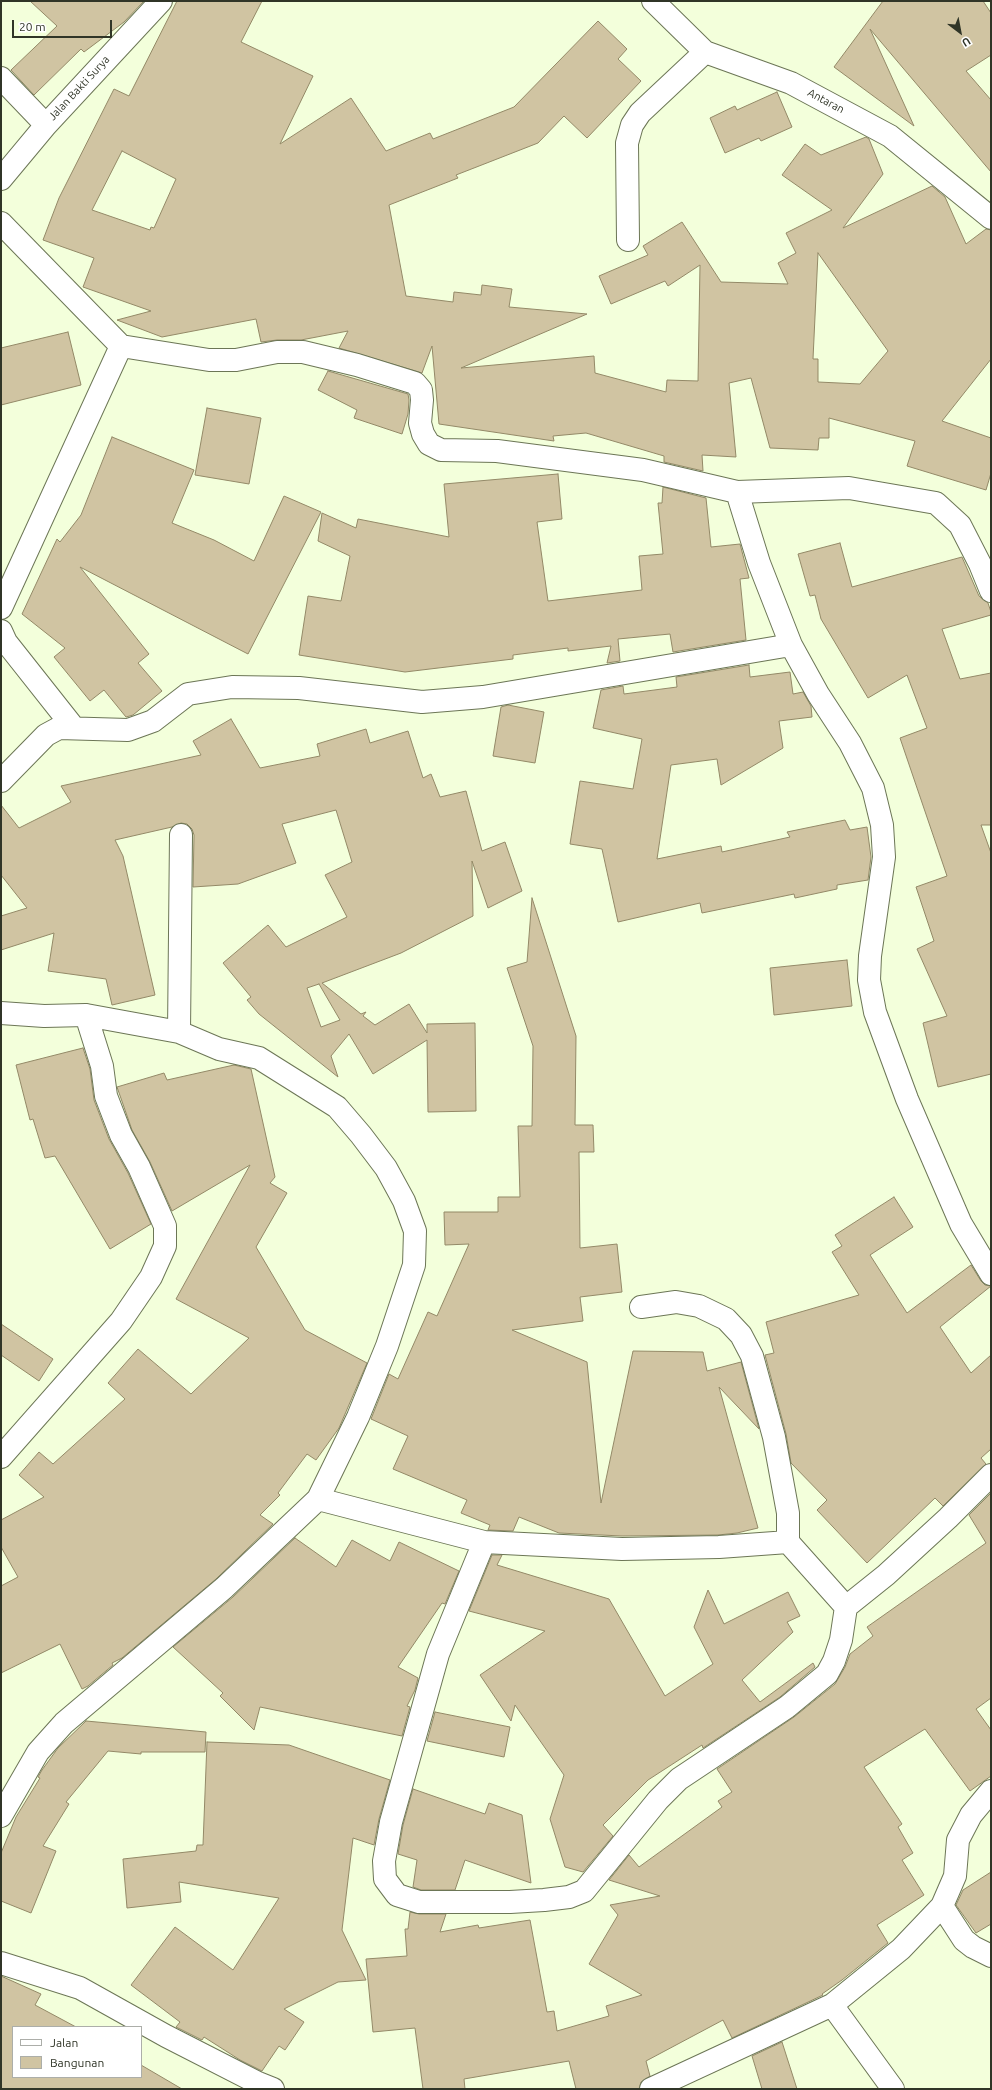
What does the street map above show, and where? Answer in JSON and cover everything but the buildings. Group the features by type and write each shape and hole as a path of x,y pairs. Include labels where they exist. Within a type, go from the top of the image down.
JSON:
{"street":[{"name":"Jalan Bakti Surya","path":"1,179 46,124 161,1"},
{"name":"Antaran","path":"653,1 705,52 791,83 890,136 991,218"},
{"path":"628,240 627,143 632,125 640,113 705,52"},
{"path":"1,78 46,124"},
{"path":"1,222 121,346 209,360 236,360 277,352 303,352 357,365 415,383 421,390 422,400 420,424 423,434 429,444 441,450 497,451 636,469 737,492 848,488 936,503 960,525 980,564 991,591"},
{"path":"1,608 121,346"},
{"path":"737,492 758,563 791,645 818,694 850,743 873,788 882,825 884,857 870,956 869,980 875,1012 907,1099 961,1224 991,1274"},
{"path":"1,631 6,642 74,728"},
{"path":"1,781 46,735 59,728 128,730 153,721 188,694 232,687 299,688 422,702 483,697 791,645"},
{"path":"179,1032 181,835"},
{"path":"1,1013 44,1016 86,1015 179,1032 219,1049 259,1058 337,1107 386,1168 404,1200 415,1231 414,1265 387,1346 358,1417 318,1498 224,1588 64,1723 38,1752 1,1816"},
{"path":"1,1457 121,1321 151,1277 165,1246 165,1226 139,1167 121,1135 106,1096 102,1066 86,1015"},
{"path":"641,1307 676,1302 699,1306 726,1319 741,1335 752,1356 774,1437 788,1514 788,1542 846,1607"},
{"path":"484,1542 438,1654 391,1822 384,1861 385,1879 397,1895 419,1902 510,1902 544,1900 569,1897 584,1891 658,1800 679,1779 787,1707 827,1674 834,1662 842,1640 846,1607 886,1575 948,1518 991,1475"},
{"path":"318,1498 484,1542 622,1549 719,1547 788,1542"},
{"path":"651,2089 832,2005 901,1948 942,1906 955,1876 958,1840 971,1815 991,1791"},
{"path":"942,1906 964,1940 973,1947 991,1956"},
{"path":"1,1963 80,1988 166,2036 258,2083 273,2089"},
{"path":"832,2005 893,2089"}]}
